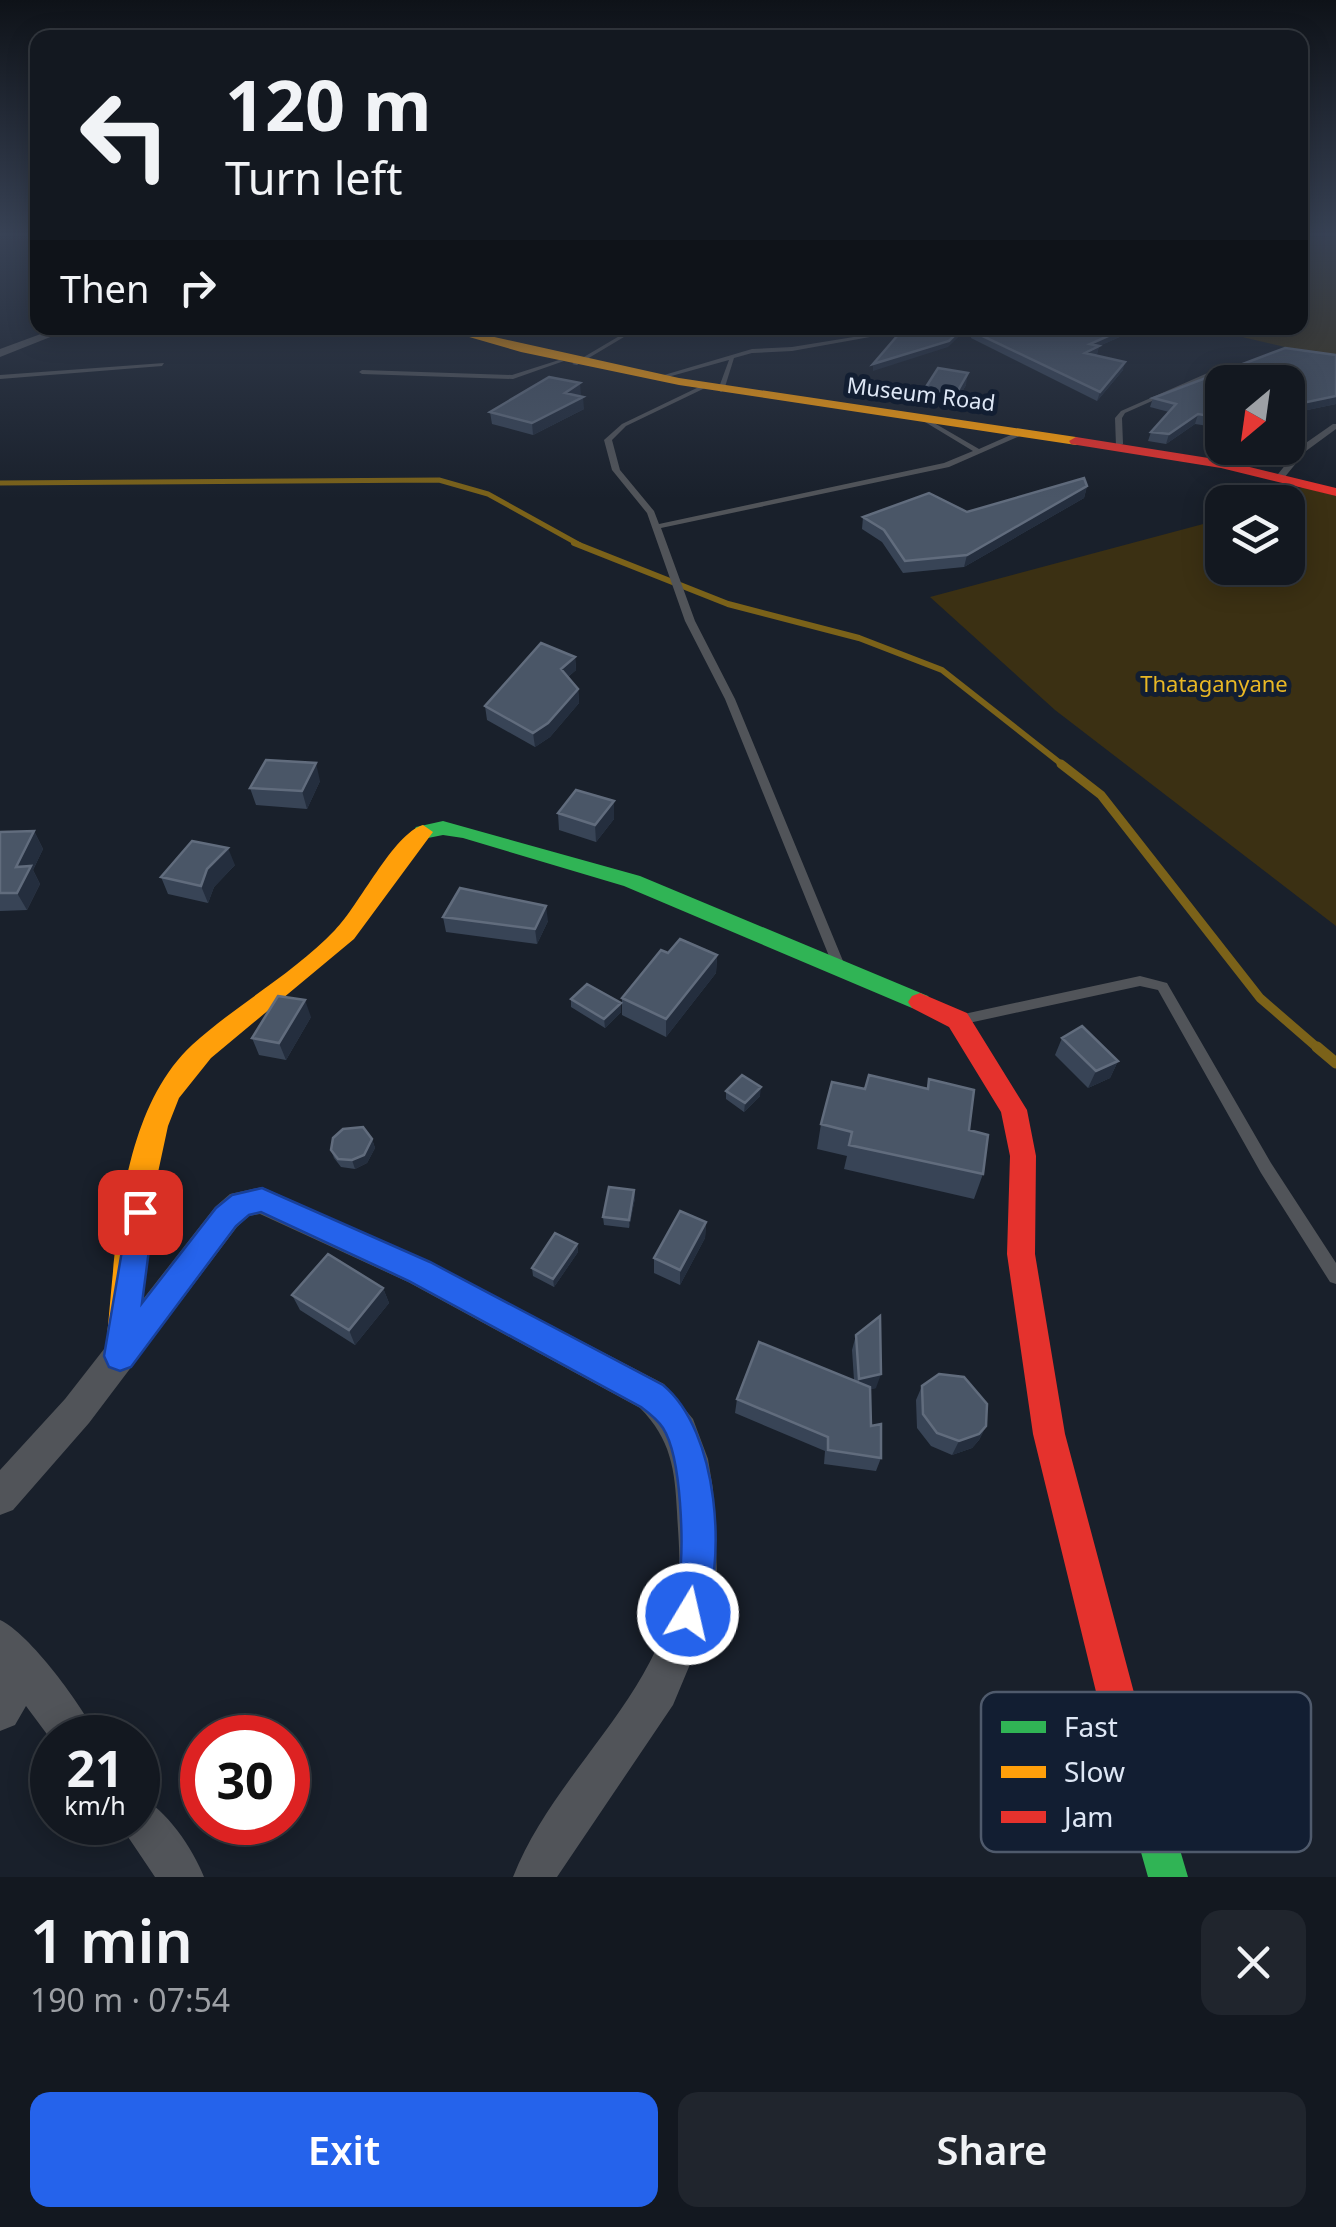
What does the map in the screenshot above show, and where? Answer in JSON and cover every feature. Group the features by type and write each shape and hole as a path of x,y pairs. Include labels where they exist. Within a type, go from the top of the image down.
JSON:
{"street":[{"path":"0,353 49,335"},
{"name":"Museum Road","path":"469,335 568,362 655,378 927,421 1119,444 1281,476 1336,492"},
{"path":"120,1356 144,1177 168,1092 184,1069 336,943 404,850 423,832 443,828 464,832 632,880 958,1020 1014,1110 1024,1156 1020,1254 1049,1434 1114,1692"},
{"path":"0,1497 77,1412 226,1217 242,1204 262,1200 419,1272 652,1396 673,1413 686,1441 694,1492 697,1580 680,1648 643,1714 545,1852 535,1877"},
{"path":"0,1710 12,1655"},
{"path":"12,1655 58,1715"},
{"path":"158,1845 182,1877"},
{"path":"1161,1852 1168,1877"}],"lane":[{"path":"362,372 513,378 568,362 622,335"},
{"path":"655,378 752,351 792,350 877,335"},
{"path":"732,358 712,388 624,425 608,440 616,470 651,513 690,621 730,699 839,966"},
{"path":"0,377 162,364"},
{"path":"1119,444 1118,418 1123,412 1205,376"},
{"path":"927,421 979,452"},
{"path":"1281,476 1316,438 1336,426"},
{"path":"656,527 778,504 946,465 1027,431"},
{"path":"1316,438 1336,440"},
{"path":"958,1020 1140,981 1162,986 1336,1277"}],"green space":[{"path":"1308,325 1336,325 1336,359 1234,335 1308,335"},
{"name":"Thataganyane","path":"1305,488 1336,496 1336,926 1055,710 930,597 1205,524 1205,585 1305,585"}],"building":[{"path":"898,335 955,335 949,341 873,364"},
{"path":"980,335 1110,335 1090,344 1099,346 1085,353 1125,362 1100,392"},
{"path":"1285,348 1336,355 1336,396 1305,402 1305,365 1240,365"},
{"path":"938,368 968,373 956,394 924,390"},
{"path":"549,377 580,383 565,393 583,397 532,423 490,412"},
{"path":"1205,378 1205,415 1198,414 1169,434 1151,432 1176,404 1153,398"},
{"path":"1084,478 1087,486 967,555 905,561 884,530 863,517 929,493 967,512"},
{"path":"541,643 575,657 561,669 578,689 548,723 533,733 485,706"},
{"path":"266,760 316,763 302,791 250,788"},
{"path":"576,790 614,801 595,825 558,813"},
{"path":"34,831 16,867 31,866 17,893 0,893 0,832"},
{"path":"192,841 228,848 207,869 201,886 161,877"},
{"path":"460,888 546,906 535,929 443,917"},
{"path":"680,939 717,955 666,1019 622,998 661,950 668,953"},
{"path":"587,984 621,1003 604,1019 571,999"},
{"path":"278,996 305,1000 279,1043 252,1038"},
{"path":"1082,1026 1118,1061 1096,1071 1062,1038"},
{"path":"742,1075 761,1087 745,1103 726,1091"},
{"path":"869,1075 928,1089 929,1079 974,1090 969,1130 988,1135 983,1174 849,1145 852,1132 821,1124 832,1082 865,1089"},
{"path":"363,1127 372,1139 364,1155 352,1160 338,1159 331,1150 333,1138 343,1129"},
{"path":"609,1187 634,1190 629,1220 603,1217"},
{"path":"680,1211 706,1222 680,1270 654,1258"},
{"path":"555,1233 577,1244 553,1279 532,1268"},
{"path":"328,1254 383,1288 349,1330 292,1295"},
{"path":"880,1316 881,1374 859,1379 856,1335"},
{"path":"759,1342 870,1387 871,1426 881,1424 881,1458 828,1450 828,1437 737,1399"},
{"path":"939,1374 964,1377 987,1404 986,1426 979,1434 959,1441 937,1433 923,1414 922,1386"}],"waterway":[{"path":"0,483 439,480 488,494 580,545"},
{"path":"574,543 728,604 859,638 942,670 1064,766"},
{"path":"1061,764 1101,795 1260,998 1320,1050"},
{"path":"1317,1047 1336,1063"}],"traffic: fast":[{"path":"423,832 443,828 465,832 632,881 920,1002"},
{"path":"1161,1852 1168,1877"}],"traffic: slow":[{"path":"470,335 679,381 1076,441"},
{"path":"120,1356 144,1164 168,1093 202,1051 346,933 423,832"}],"traffic: jam":[{"path":"1076,441 1221,464 1336,492"},
{"path":"920,1002 958,1020 1014,1110 1023,1156 1021,1254 1049,1434 1115,1692"}],"route":[{"path":"140,1212 120,1356 226,1217 242,1204 262,1200 419,1272 652,1396 673,1413 686,1441 694,1492 697,1580 688,1614"}]}
